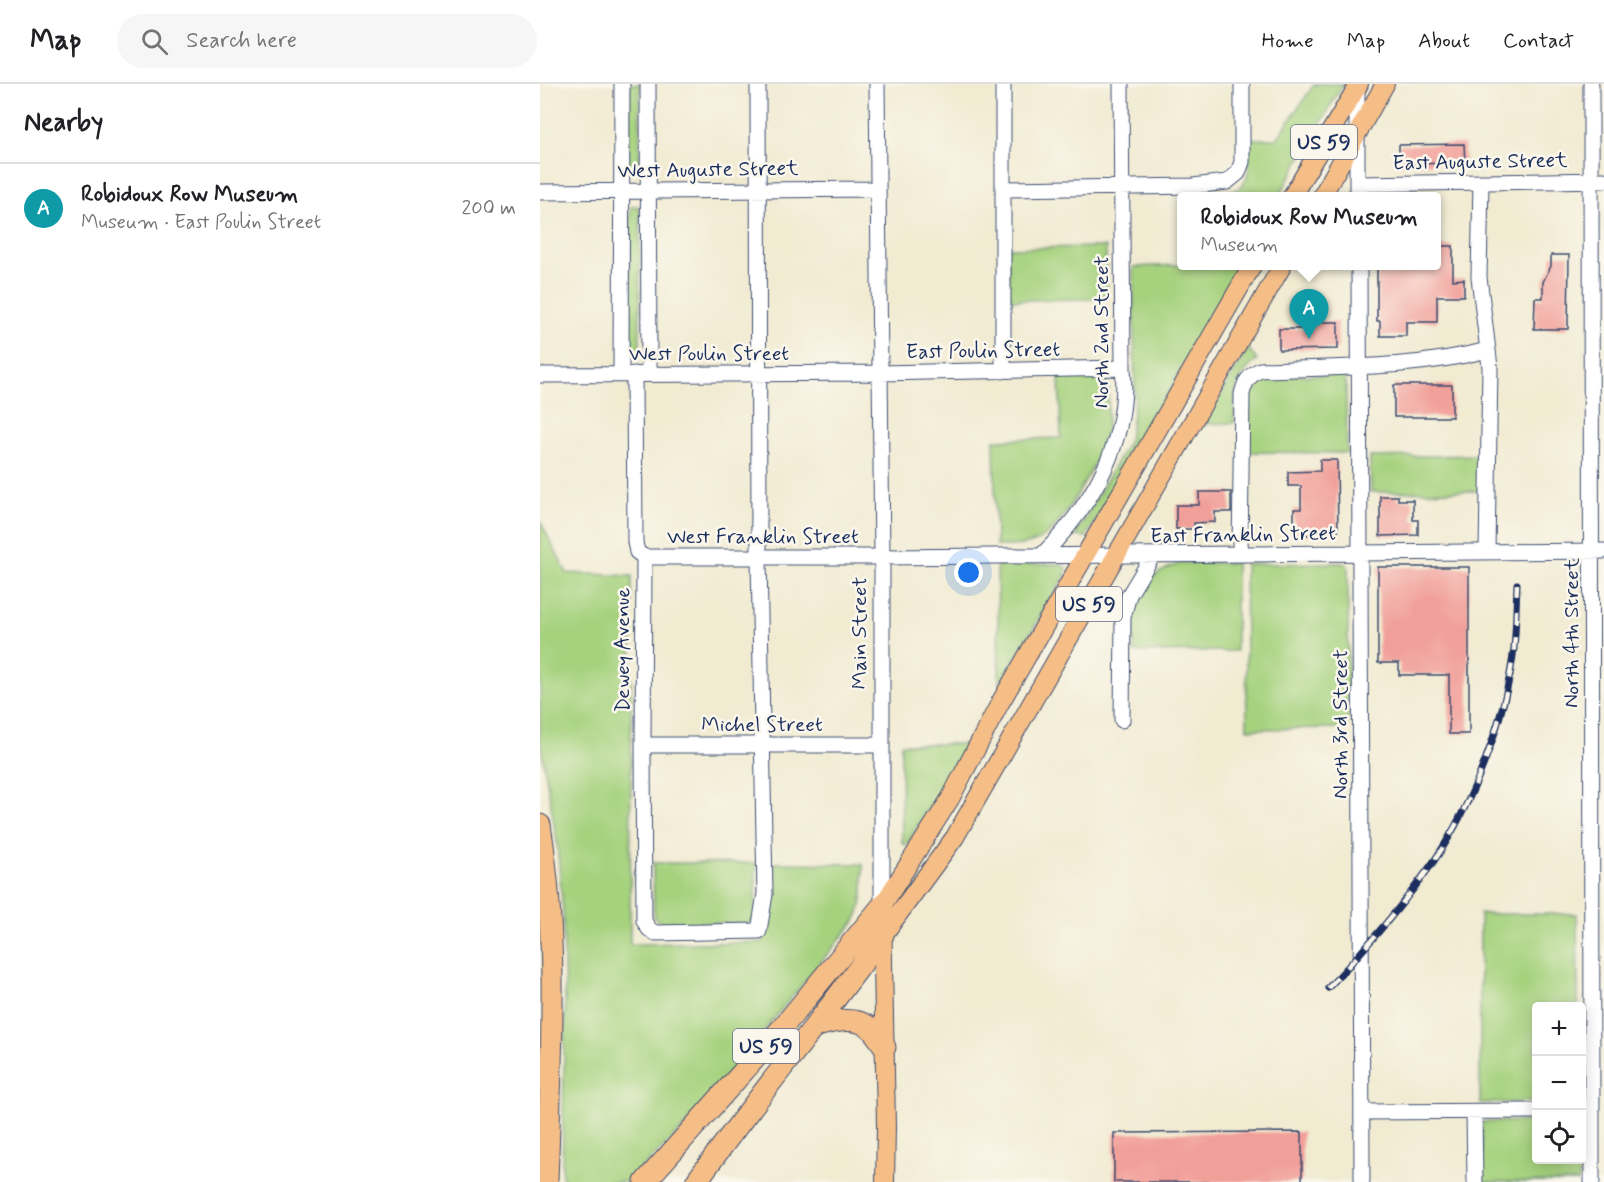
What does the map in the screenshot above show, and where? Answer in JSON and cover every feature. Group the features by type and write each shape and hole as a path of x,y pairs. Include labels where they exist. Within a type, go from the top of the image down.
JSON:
{"highway":[{"path":"540,825 551,932 552,1023 547,1182"},
{"name":"US 59","path":"645,1182 782,1028 882,906"},
{"name":"US 59","path":"696,1182 742,1118 883,935"},
{"path":"814,1027 835,1020 855,1022 869,1026 885,1047"}],"main road":[{"name":"US 59","path":"1324,192 1385,84"},
{"name":"US 59","path":"1294,192 1358,86"},
{"name":"US 59","path":"882,906 950,799 1000,704 1250,270"},
{"name":"US 59","path":"883,935 955,837 1280,270"},
{"name":"Main Street","path":"882,906 885,1182"}],"street":[{"name":"Dewey Avenue","path":"622,84 622,191 635,374"},
{"name":"Dewey Avenue","path":"648,84 648,191 635,374 635,542 637,552 644,557 644,921 655,933 759,931 765,894 762,746"},
{"path":"758,84 759,558 762,746"},
{"name":"Main Street","path":"877,84 882,557 882,906"},
{"path":"1003,84 1003,371"},
{"name":"North 2nd Street","path":"1042,555 1060,538 1082,507 1115,447 1121,425 1125,392 1121,84"},
{"path":"1004,189 1193,186 1227,182 1238,173 1242,162 1242,84"},
{"name":"North 4th Street","path":"1591,84 1598,180 1591,267 1598,551 1598,927 1592,1182"},
{"path":"1357,190 1358,86"},
{"name":"East Auguste Street","path":"1357,190 1481,183 1598,180"},
{"path":"1481,183 1479,277 1490,367 1487,552"},
{"name":"West Auguste Street","path":"540,192 877,189"},
{"path":"1591,267 1604,244"},
{"name":"North 3rd Street","path":"1359,270 1362,1182"},
{"path":"1240,554 1242,394 1244,383 1249,376 1260,370 1359,368 1427,362 1488,350"},
{"name":"East Poulin Street","path":"879,373 1123,368"},
{"name":"West Poulin Street","path":"540,375 879,373"},
{"name":"East Franklin Street","path":"882,557 1598,551"},
{"path":"1122,720 1123,617 1129,596 1153,555"},
{"name":"West Franklin Street","path":"644,557 882,557"},
{"name":"Michel Street","path":"643,745 882,745"},
{"path":"1362,1112 1532,1111"},
{"path":"1474,1112 1475,1182"}],"green space":[{"path":"629,84 640,84 640,163 638,168 631,168 628,164"},
{"path":"1343,84 1281,192 1228,192 1240,188 1247,176 1249,169 1248,139 1277,139 1313,86"},
{"path":"633,206 640,209 640,351 636,355 631,355 629,350 630,209"},
{"path":"1106,247 1106,299 1009,300 1008,248"},
{"path":"1177,265 1177,270 1238,270 1086,537 1075,536 1129,440 1135,398 1133,267"},
{"path":"1248,348 1257,360 1243,374 1236,388 1234,423 1203,424"},
{"path":"1059,375 1100,375 1106,381 1109,391 1108,419 1102,446 1080,490 1053,529 1033,542 996,546 994,440 1061,438"},
{"path":"1340,375 1345,378 1346,386 1347,453 1248,452 1249,393 1253,382 1263,376"},
{"path":"1481,455 1482,491 1371,492 1370,457"},
{"path":"540,521 567,573 632,576 630,944 763,942 774,906 774,863 863,864 862,900 855,921 682,1129 627,1182 567,1182 562,1177 565,1004 563,912 557,842 540,741"},
{"path":"1182,563 1236,563 1236,651 1134,652 1134,621 1138,596 1153,577"},
{"path":"1344,563 1348,566 1348,723 1344,728 1247,729 1245,564"},
{"path":"1061,564 1067,568 1065,576 999,684 997,565"},
{"path":"901,744 967,744 906,845 902,843"},
{"path":"653,863 756,863 755,923 664,923 654,918"},
{"path":"1480,914 1577,914 1578,1002 1532,1002 1532,1102 1480,1103"},
{"path":"1532,1121 1532,1164 1579,1164 1579,1182 1482,1182 1482,1122"}],"building":[{"path":"1464,144 1465,163 1399,164 1399,145"},
{"path":"1441,246 1453,246 1453,280 1464,279 1464,296 1437,296 1437,322 1406,322 1406,336 1380,336 1380,321 1377,321 1377,270 1441,270"},
{"path":"1551,255 1569,255 1568,329 1534,329 1535,298 1543,298 1543,282 1551,266"},
{"path":"1305,322 1338,322 1338,349 1279,350 1279,329 1305,329"},
{"path":"1394,385 1452,385 1452,417 1394,417"},
{"path":"1320,460 1337,460 1338,534 1294,535 1294,509 1301,509 1301,486 1288,486 1288,472 1320,471"},
{"path":"1199,492 1231,492 1231,512 1215,512 1215,522 1194,523 1194,529 1176,529 1176,505 1199,505"},
{"path":"1380,496 1398,496 1398,500 1413,500 1413,520 1418,520 1418,535 1380,536"},
{"path":"1378,567 1469,567 1469,734 1449,734 1449,675 1399,675 1399,663 1378,663"},
{"path":"1302,1132 1302,1182 1114,1182 1114,1133"}],"railway":[{"path":"1328,988 1356,958 1422,877 1462,813 1486,759 1504,702 1515,640 1517,584"}],"place":[{"name":"Robidoux Row Museum","path":"1309,339"}]}
